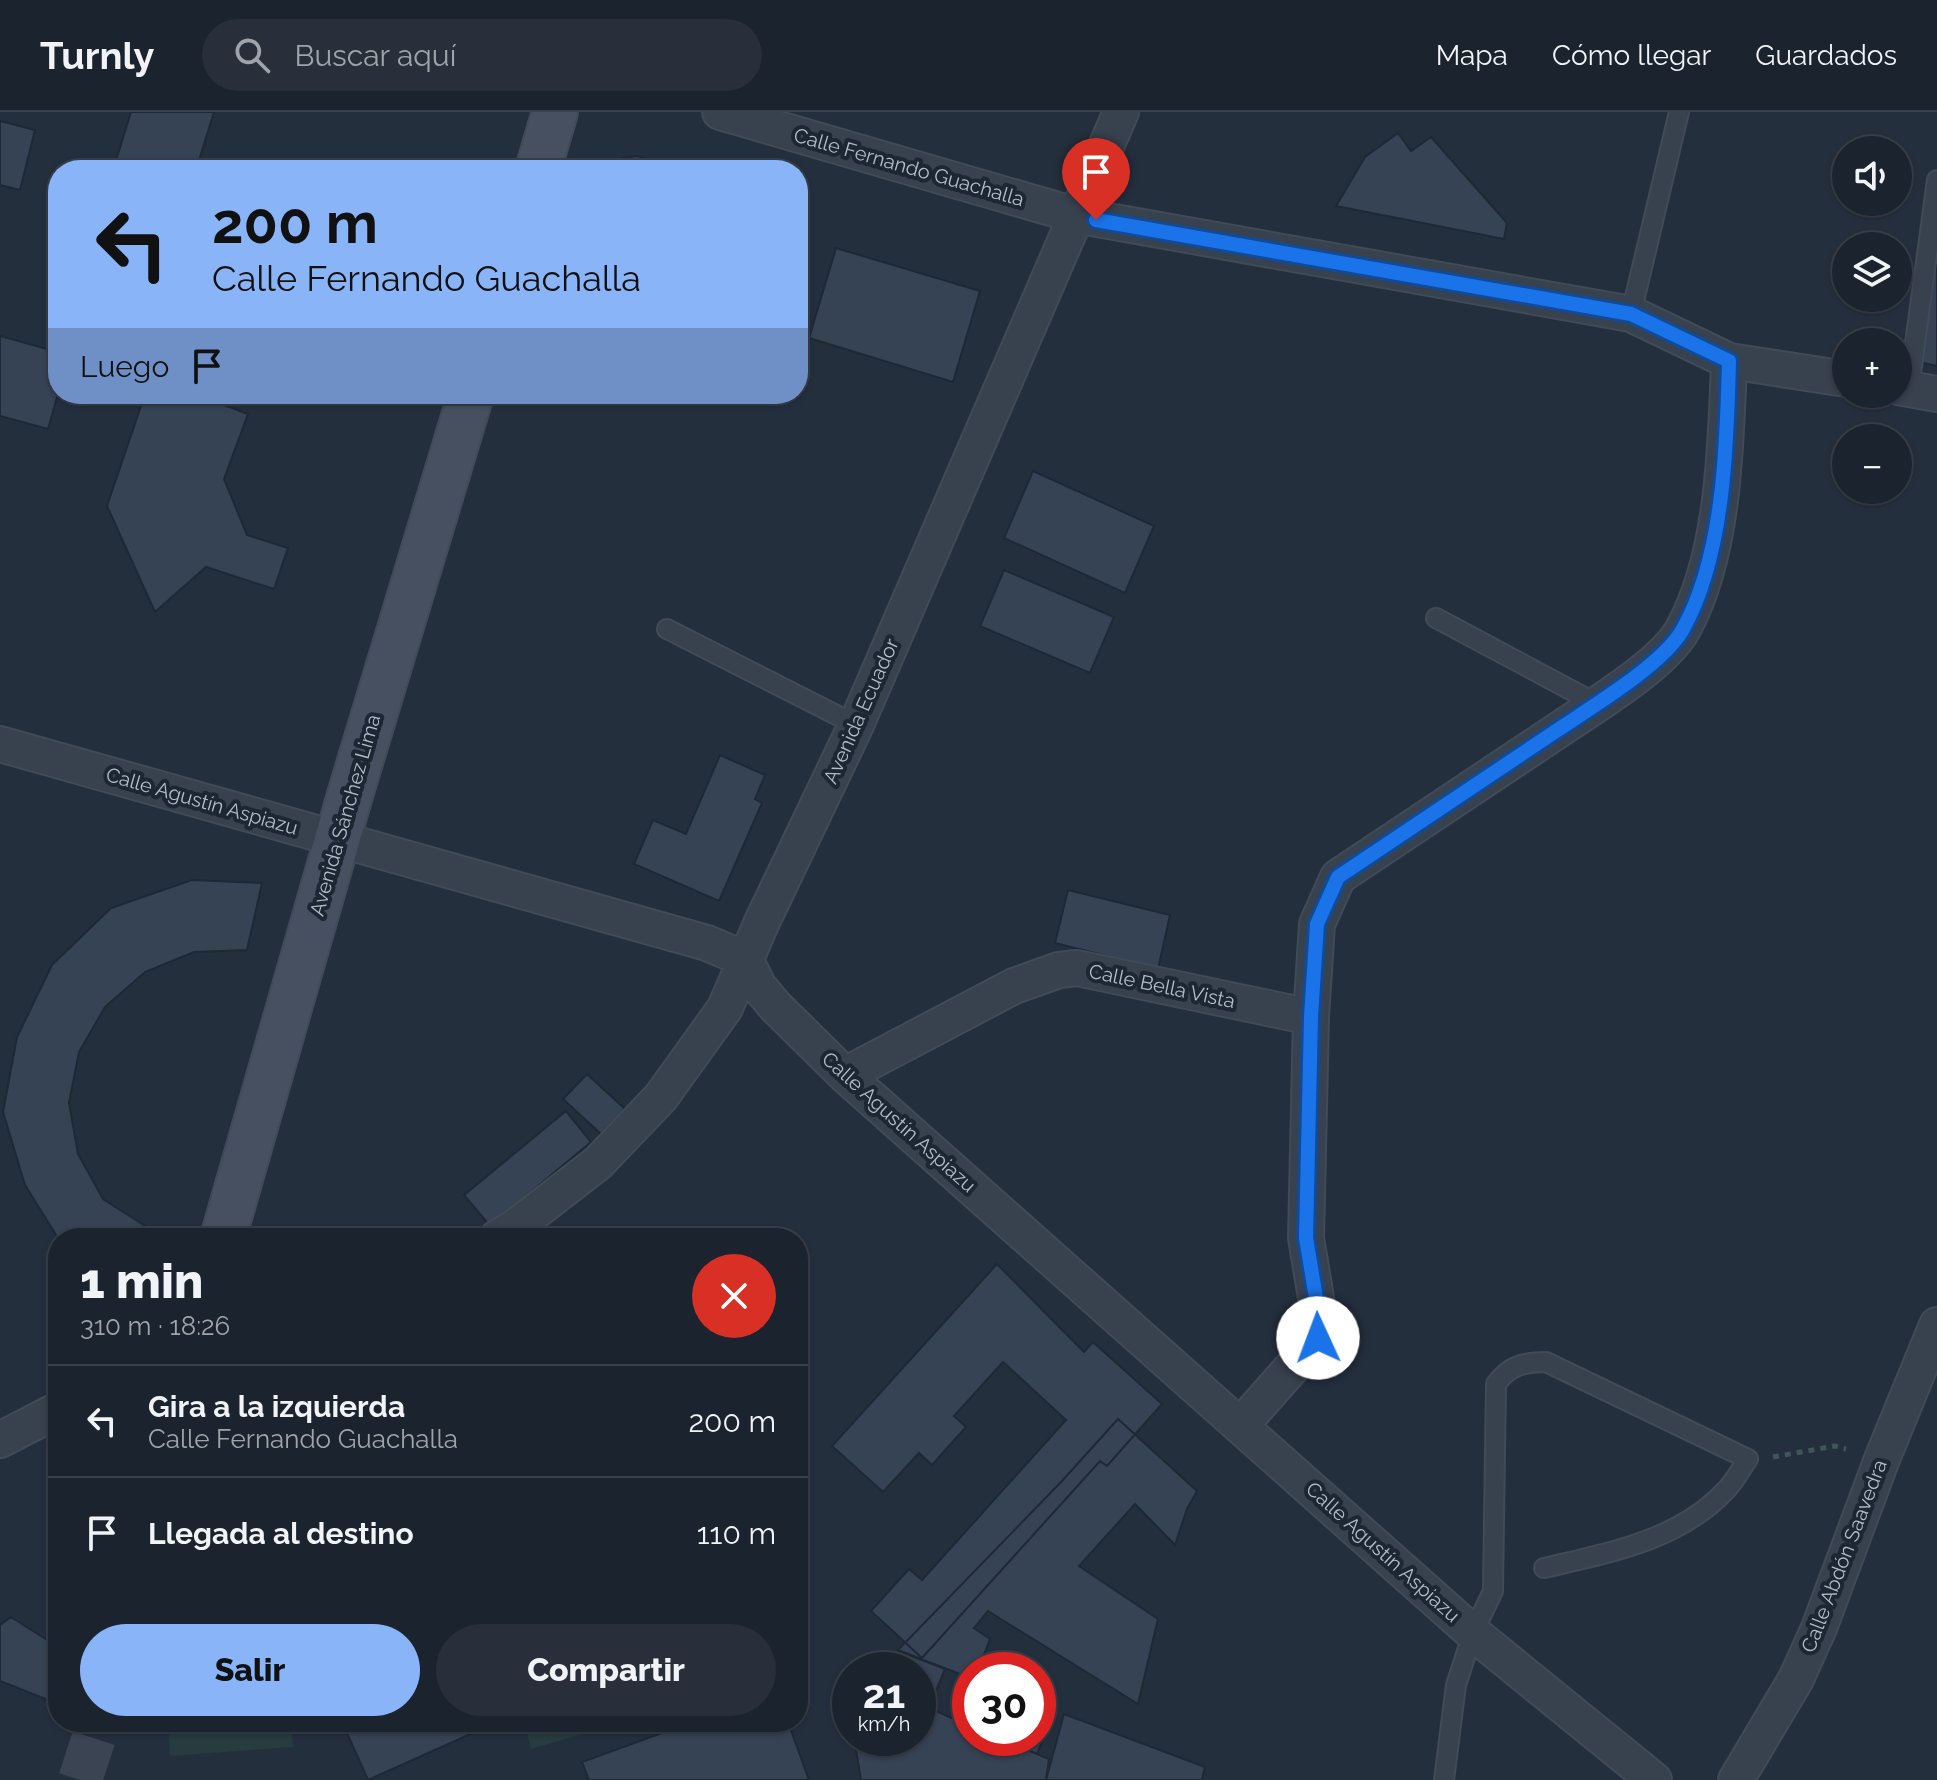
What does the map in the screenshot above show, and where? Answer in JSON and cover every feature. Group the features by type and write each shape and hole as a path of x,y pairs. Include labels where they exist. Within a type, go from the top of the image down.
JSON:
{"main road":[{"path":"541,160 555,112"},
{"name":"Avenida Sánchez Lima","path":"226,1228 468,404"}],"street":[{"name":"Calle Fernando Guachalla","path":"720,112 1075,215 1631,314 1729,361 1832,377"},
{"name":"Avenida Ecuador","path":"514,1228 598,1163 661,1097 725,1008 745,959 856,725 1121,112"},
{"path":"1241,1425 1318,1338 1319,1316 1306,1238 1311,1017 1317,924 1338,877 1597,704 1649,665 1682,633 1701,592 1726,468 1729,361"},
{"name":"Calle Agustín Aspiazu","path":"0,744 707,943 745,959 759,987 776,1007 845,1075 1473,1633 1654,1780"},
{"name":"Calle Bella Vista","path":"845,1075 1014,986 1059,970 1077,968 1311,1017"},
{"name":"Calle Abdón Saavedra","path":"1736,1780 1796,1679 1819,1628 1882,1459 1937,1325"},
{"path":"0,1440 48,1415"}],"lane":[{"path":"1631,314 1679,112"},
{"path":"1915,390 1937,180"},
{"path":"1436,618 1597,704"},
{"path":"667,629 856,725"},
{"path":"1444,1780 1456,1685 1473,1633 1493,1591 1496,1384 1505,1372 1518,1365 1546,1362 1748,1459 1726,1490 1689,1520 1633,1547 1544,1568"}],"path":[{"path":"1748,1459 1788,1456 1835,1446"}],"green space":[{"path":"169,1732 292,1732 293,1747 170,1756"},
{"path":"527,1732 590,1732 531,1749"}],"building":[{"path":"131,112 214,112 199,160 116,160"},
{"path":"0,121 35,130 20,190 0,185"},
{"path":"1398,133 1411,151 1431,137 1507,223 1504,239 1336,206 1365,157"},
{"path":"637,156 651,160 621,160"},
{"path":"836,248 980,291 953,382 809,338"},
{"path":"1937,248 1937,366 1915,361"},
{"path":"0,336 48,349 48,404 55,404 48,429 0,416"},
{"path":"142,404 222,404 248,414 224,479 247,535 288,548 274,589 206,567 155,612 107,506"},
{"path":"1033,471 1154,526 1125,593 1004,538"},
{"path":"1004,570 1114,617 1090,673 980,626"},
{"path":"720,755 765,775 755,799 762,803 719,901 634,864 653,820 686,834"},
{"path":"192,880 262,883 247,950 194,952 145,972 105,1007 79,1052 69,1103 78,1154 103,1199 148,1228 52,1228 25,1185 3,1112 17,1037 52,965 111,908"},
{"path":"1068,890 1170,915 1158,969 1055,943"},
{"path":"587,1074 625,1109 601,1134 563,1099"},
{"path":"566,1111 591,1142 490,1226 464,1195"},
{"path":"997,1264 1084,1352 1093,1342 1162,1404 1107,1466 1100,1461 927,1652 915,1652 871,1611 909,1569 922,1580 1066,1420 1003,1362 954,1416 966,1427 932,1465 919,1453 883,1492 832,1446"},
{"path":"1118,1419 1197,1491 1187,1509 1175,1545 1135,1504 1079,1566 1158,1619 1138,1704 988,1611 974,1628 990,1639 985,1652 952,1652 952,1671 936,1665 936,1652 898,1650"},
{"path":"11,1617 48,1641 48,1700 0,1681 0,1625"},
{"path":"936,1665 945,1669 936,1691"},
{"path":"936,1711 952,1718 952,1756 1042,1756 1049,1759 1046,1780 861,1780 857,1756 936,1756"},
{"path":"1064,1714 1205,1767 1202,1780 1046,1780 1053,1756 1056,1756"},
{"path":"346,1732 475,1732 368,1780"},
{"path":"664,1732 792,1732 809,1780 589,1780 582,1762"}],"tunnel":[{"path":"80,1780 96,1732"}],"route":[{"path":"1096,220 1631,314 1729,361 1726,468 1701,592 1682,633 1649,665 1597,704 1338,877 1317,924 1311,1017 1306,1238 1319,1316 1318,1338"}]}
